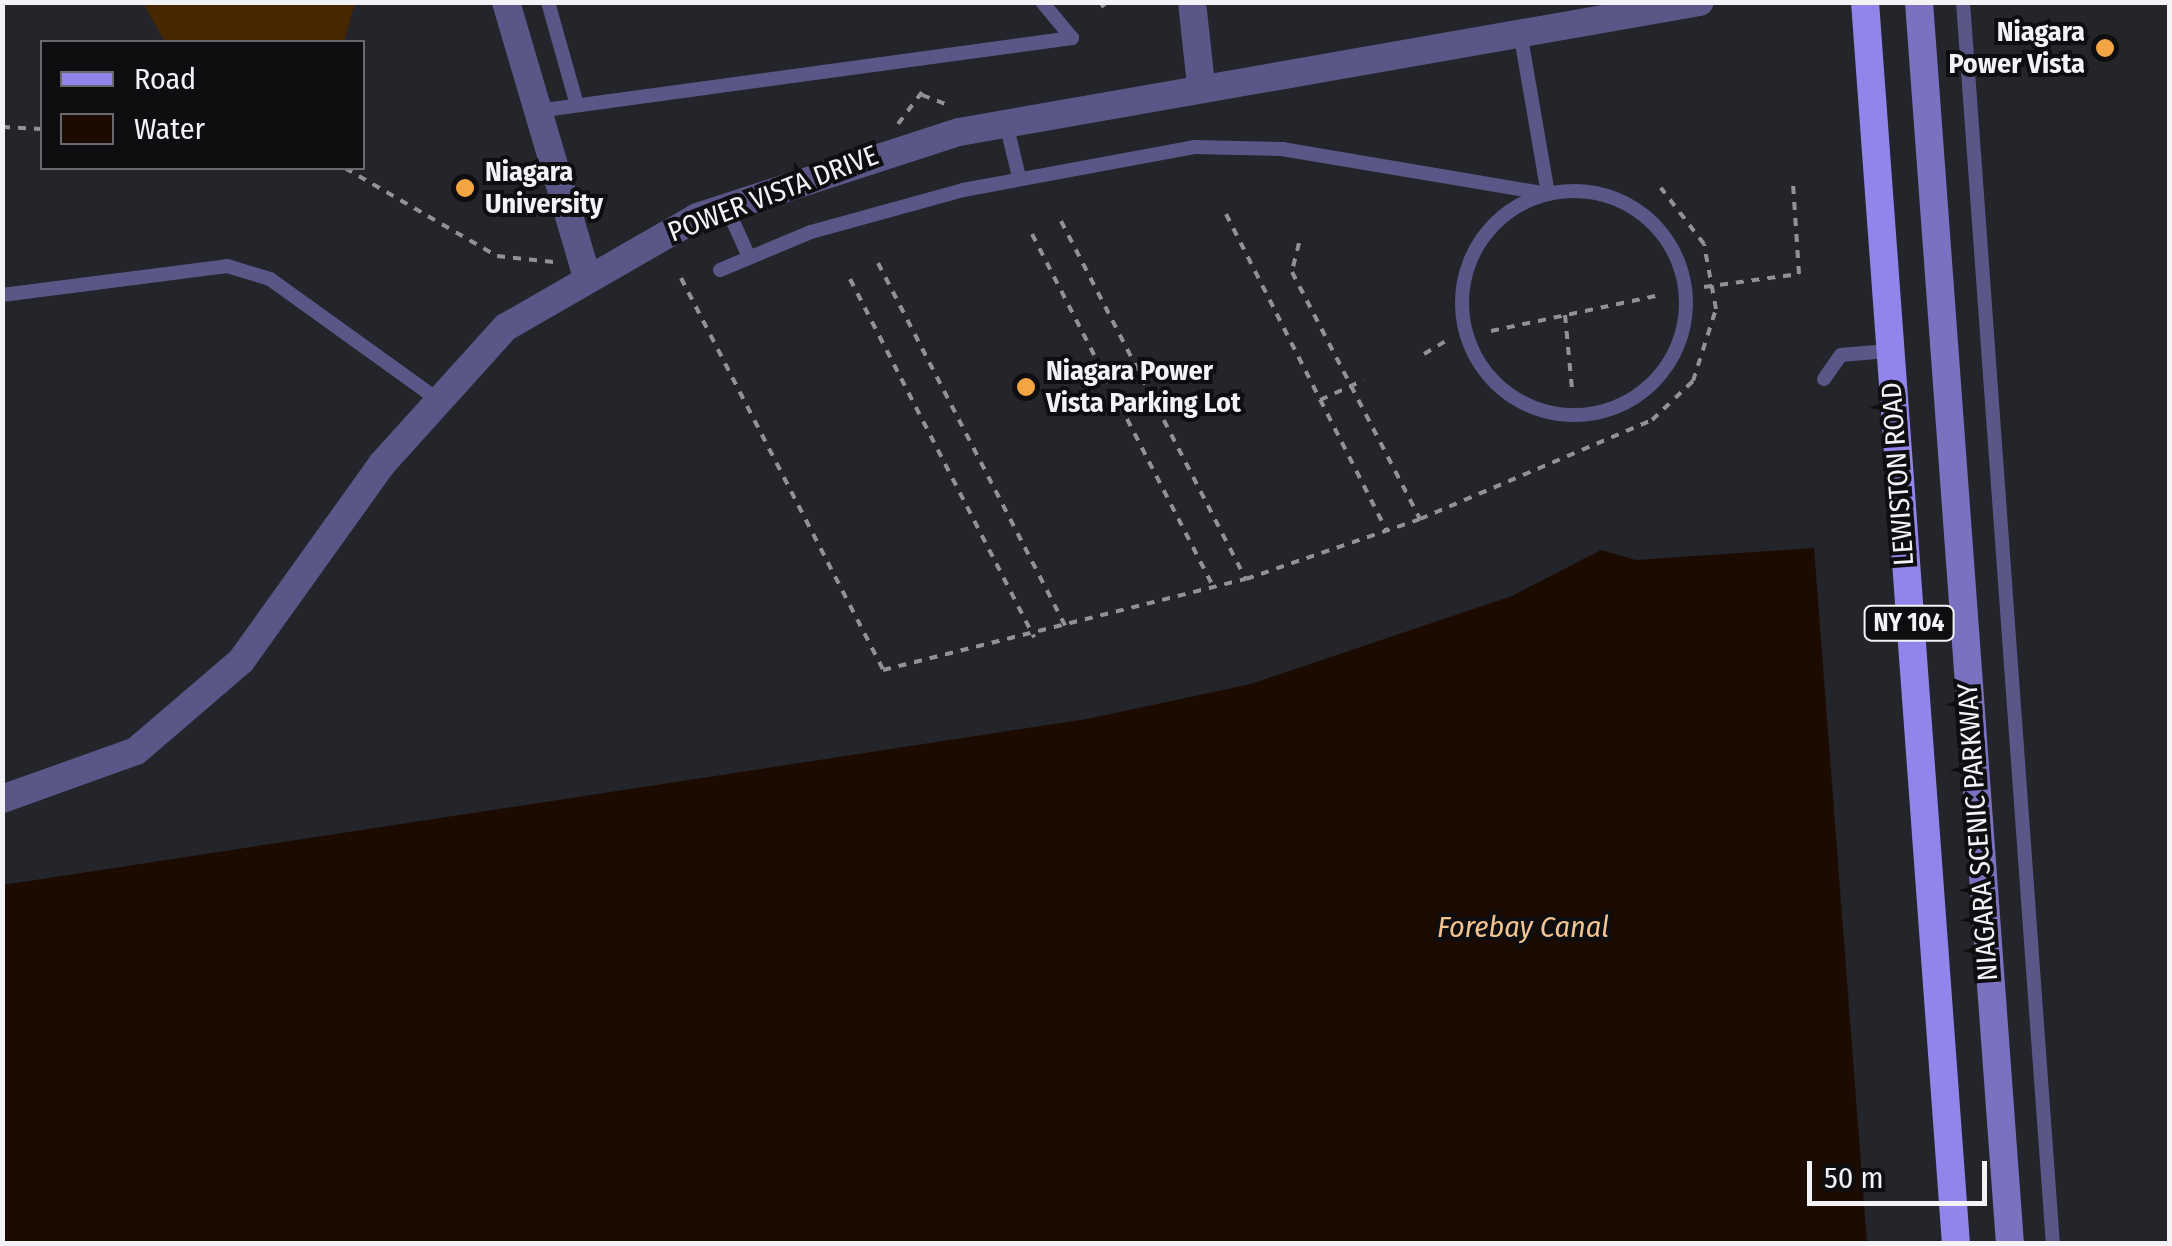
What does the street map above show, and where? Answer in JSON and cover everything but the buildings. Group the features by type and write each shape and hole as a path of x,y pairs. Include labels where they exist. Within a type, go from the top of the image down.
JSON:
{"main road":[{"name":"LEWISTON ROAD","path":"1865,2 1956,1244"},
{"name":"NIAGARA SCENIC PARKWAY","path":"1919,2 2010,1244"}],"street":[{"path":"506,2 537,110 574,267"},
{"path":"1192,2 1201,85"},
{"name":"POWER VISTA DRIVE","path":"2,798 136,751 242,661 437,398 506,327 574,267 726,206 873,155 1006,123 1201,85 1700,2"}],"lane":[{"path":"548,2 576,104"},
{"path":"537,110 1072,38 1042,2"},
{"path":"1963,2 2053,1244"},
{"path":"1520,32 1548,194"},
{"path":"1006,123 1018,177"},
{"path":"720,270 749,257 1018,177 1235,145 1548,194 1619,199 1647,216 1682,270 1683,333 1670,362 1650,386 1594,414 1523,404 1484,369 1462,321 1473,251 1494,223 1548,194"},
{"path":"726,206 749,257"},
{"path":"2,295 227,266 270,279 437,398"},
{"path":"1824,379 1841,356 1888,351"}],"path":[{"path":"1101,7 1107,2"},
{"path":"898,124 922,94 953,107 956,120"},
{"path":"2,126 40,129"},
{"path":"349,170 513,262 574,267"},
{"path":"1704,287 1799,274 1793,184"},
{"path":"680,278 883,670 1067,629 1246,579 1420,519 1634,430 1682,395 1709,348 1715,284 1695,226 1660,188"},
{"path":"1226,214 1387,531"},
{"path":"1061,221 1246,579"},
{"path":"1032,234 1214,588"},
{"path":"1298,243 1292,272 1420,519"},
{"path":"878,263 1067,629"},
{"path":"850,279 1034,636"},
{"path":"1492,331 1660,295"},
{"path":"1566,315 1572,389"},
{"path":"1424,354 1447,340"},
{"path":"1320,400 1364,380"},
{"path":"1578,443 1579,452"}],"shaded area":[{"path":"143,3 355,3 345,40 164,40"}],"water":[{"name":"Forebay Canal","path":"1814,548 1867,1243 3,1243 3,885 1087,719 1251,684 1512,596 1601,550 1636,560"}],"place":[{"name":"Niagara Power Vista","path":"2105,48"},
{"name":"Niagara University","path":"465,188"},
{"name":"Niagara Power Vista Parking Lot","path":"1026,387"}]}
